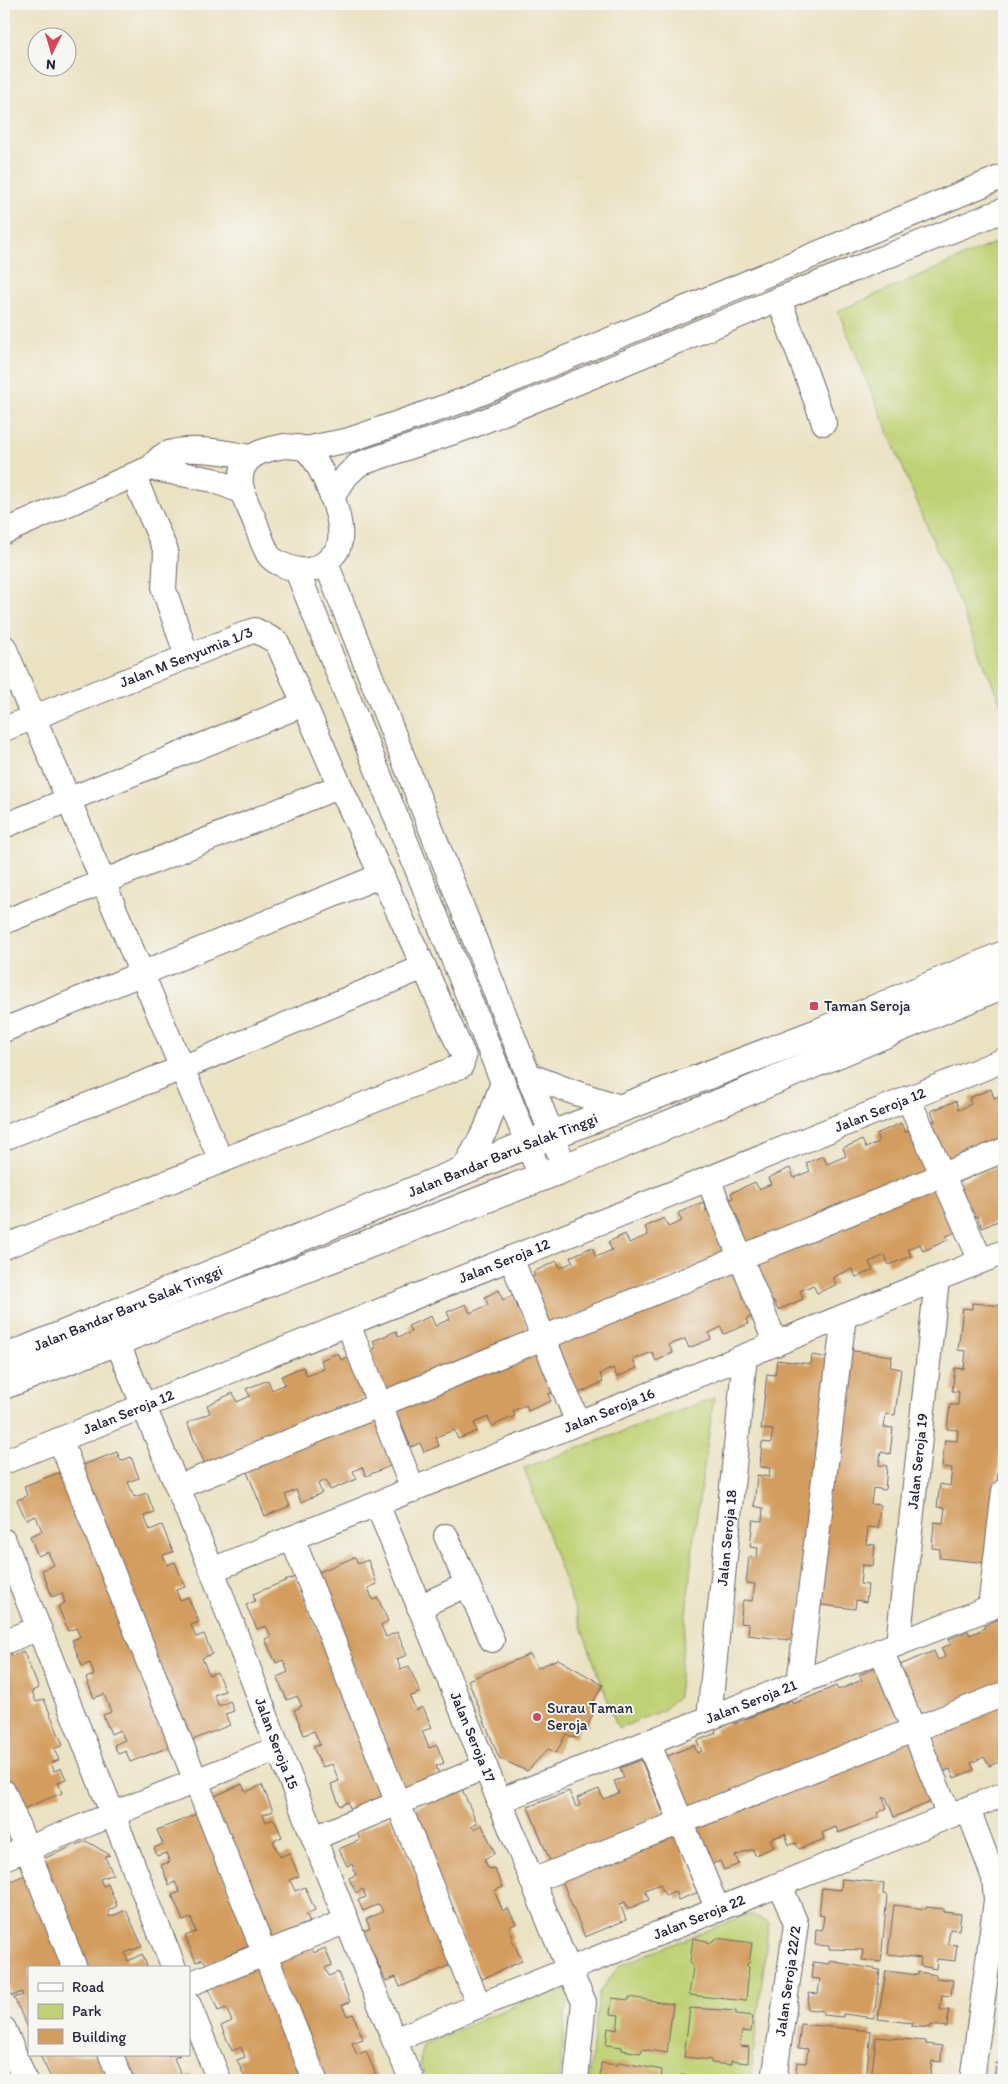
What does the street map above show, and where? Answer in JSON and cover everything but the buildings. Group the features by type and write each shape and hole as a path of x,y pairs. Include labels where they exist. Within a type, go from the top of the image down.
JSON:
{"main road":[{"name":"Jalan Bandar Baru Salak Tinggi","path":"4,1359 540,1140 820,1032 1004,955"},
{"name":"Jalan Bandar Baru Salak Tinggi","path":"4,1385 553,1172 1004,984"}],"street":[{"path":"304,448 314,458 332,497 340,528 340,541 335,553 326,563 312,570 297,571 278,563 269,555 243,492 240,480 243,467 251,457 267,449 284,446 304,448 349,440 467,399 1004,176"},
{"path":"332,497 347,475 359,464 472,426 1004,210"},
{"path":"779,300 824,423"},
{"path":"4,532 142,472 162,456 182,451 219,451 251,457"},
{"path":"142,472 214,480 243,492"},
{"path":"142,472 166,551 164,590 187,656"},
{"path":"326,563 528,1075 540,1140"},
{"path":"297,571 503,1082 540,1140 553,1172"},
{"name":"Jalan M Senyumia 1/3","path":"4,729 255,630 276,642 464,1057 461,1066 4,1247"},
{"path":"4,647 222,1161"},
{"path":"4,826 304,704"},
{"path":"4,922 340,786"},
{"path":"4,1030 382,875"},
{"path":"4,1138 182,1068 424,966"},
{"name":"Jalan Seroja 12","path":"4,1462 1004,1060"},
{"path":"528,1075 623,1108"},
{"path":"462,1172 486,1129 503,1082"},
{"path":"908,1098 981,1261"},
{"path":"178,1487 1004,1150"},
{"path":"708,1179 776,1344"},
{"name":"Jalan Seroja 16","path":"212,1570 1004,1252"},
{"path":"511,1258 578,1423"},
{"name":"Jalan Seroja 19","path":"890,1647 937,1279"},
{"path":"799,1683 844,1316"},
{"path":"348,1324 413,1490"},
{"name":"Jalan Seroja 15","path":"117,1342 212,1570 278,1748 394,2040 412,2080"},
{"name":"Jalan Seroja 18","path":"709,1718 745,1356"},
{"path":"60,1440 315,2080"},
{"path":"997,1605 1004,1491"},
{"name":"Jalan Seroja 17","path":"377,1504 532,1881 584,2002 576,2080"},
{"path":"446,1536 466,1585 492,1640"},
{"path":"292,1538 479,2006"},
{"path":"4,1541 173,1966"},
{"path":"419,1607 466,1585"},
{"name":"Jalan Seroja 21","path":"499,1801 997,1605"},
{"path":"4,1642 39,1628"},
{"path":"890,1647 914,1730 994,1878 996,1900 972,2080"},
{"path":"532,1881 1004,1694"},
{"path":"648,1742 718,1910"},
{"path":"4,1858 278,1748"},
{"path":"314,1838 485,1766"},
{"path":"4,1792 74,1966"},
{"name":"Jalan Seroja 22","path":"394,2040 1004,1794"},
{"name":"Jalan Seroja 22/2","path":"774,2080 796,1924 780,1885"},
{"path":"190,1984 347,1921"},
{"path":"190,2008 219,2080"},
{"path":"4,2029 24,2080"},
{"path":"111,2056 121,2080"}],"green space":[{"path":"1004,239 1004,712 838,311"},
{"path":"714,1398 694,1535 678,1696 665,1709 618,1729 524,1468"},
{"path":"748,1914 769,1922 750,2080 589,2080 599,1992 619,1966"},
{"path":"561,1985 567,1989 567,1998 559,2080 428,2080 420,2059 424,2045"}],"place":[{"name":"Taman Seroja","path":"814,1006"},
{"name":"Surau Taman Seroja","path":"537,1717"}]}
